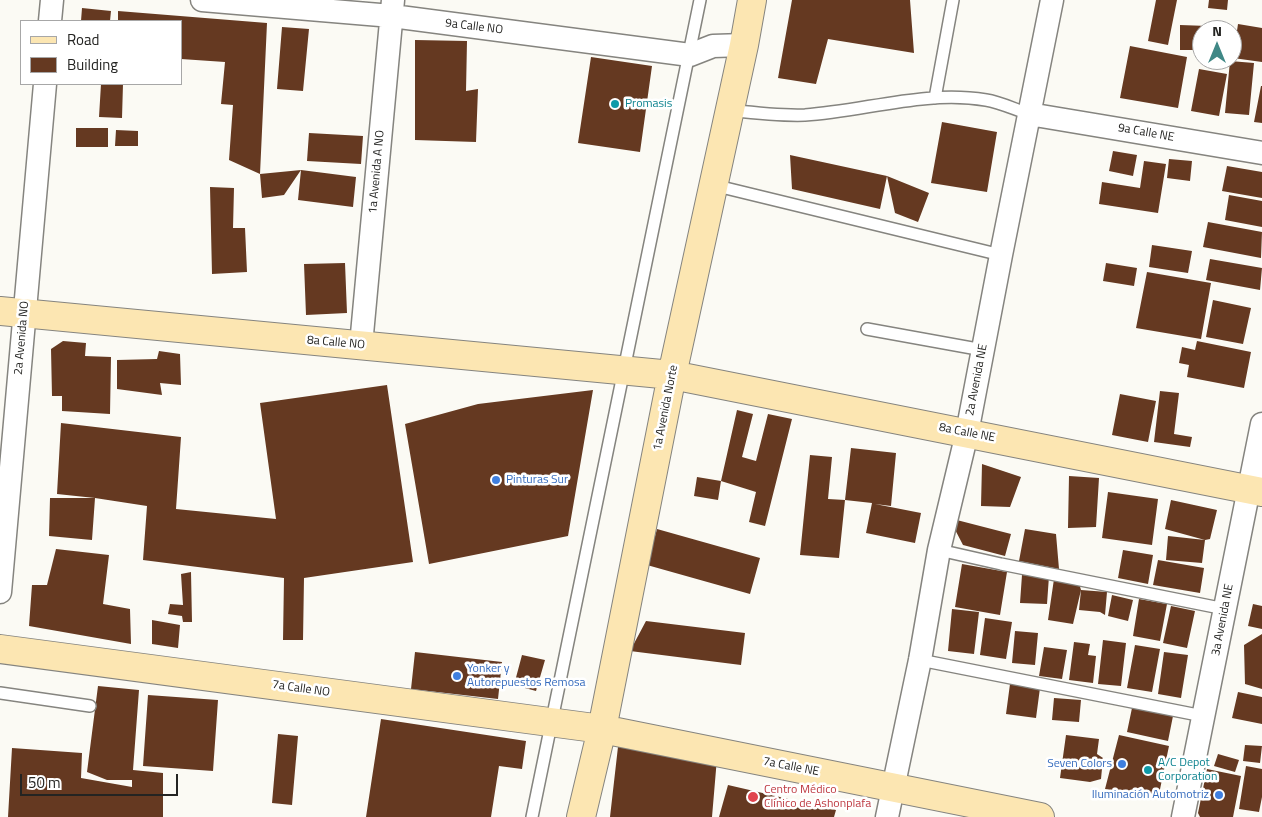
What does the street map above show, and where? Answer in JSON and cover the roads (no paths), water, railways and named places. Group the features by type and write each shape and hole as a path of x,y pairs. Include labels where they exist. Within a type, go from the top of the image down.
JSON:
{"street":[{"path":"50,20 52,0"},
{"name":"9a Calle NO","path":"202,0 392,8 690,55 712,46 744,45"},
{"name":"1a Avenida Norte","path":"581,817 602,728 672,374 744,45 752,0"},
{"name":"2a Avenida NE","path":"887,817 920,660 938,550 967,433 1052,0"},
{"name":"1a Avenida A NO","path":"361,345 392,8"},
{"name":"2a Avenida NO","path":"0,592 12,312 45,85"},
{"name":"9a Calle NE","path":"1029,114 1262,153"},
{"name":"8a Calle NO","path":"12,312 672,374"},
{"name":"8a Calle NE","path":"672,374 1256,491"},
{"name":"3a Avenida NE","path":"1183,817 1225,609 1256,491 1262,424"},
{"name":"7a Calle NO","path":"0,649 602,728"},
{"name":"7a Calle NE","path":"602,728 1040,817"}],"lane":[{"path":"532,817 700,0"},
{"path":"935,98 953,0"},
{"path":"729,110 769,115 806,115 886,103 949,97 988,100 1029,114"},
{"path":"713,185 1001,255"},
{"path":"867,328 983,350"},
{"path":"938,550 1225,609"},
{"path":"920,660 1203,716"},
{"path":"0,693 90,706"}],"place":[{"name":"Promasis","path":"615,104"},
{"name":"Pinturas Sur","path":"496,480"},
{"name":"Yonker y Autorepuestos Remosa","path":"457,676"},
{"name":"Seven Colors","path":"1122,764"},
{"name":"A/C Depot Corporation","path":"1148,770"},
{"name":"Iluminación Automotriz","path":"1219,795"},
{"name":"Centro Médico Clínico de Ashonplafa","path":"753,797"}]}
